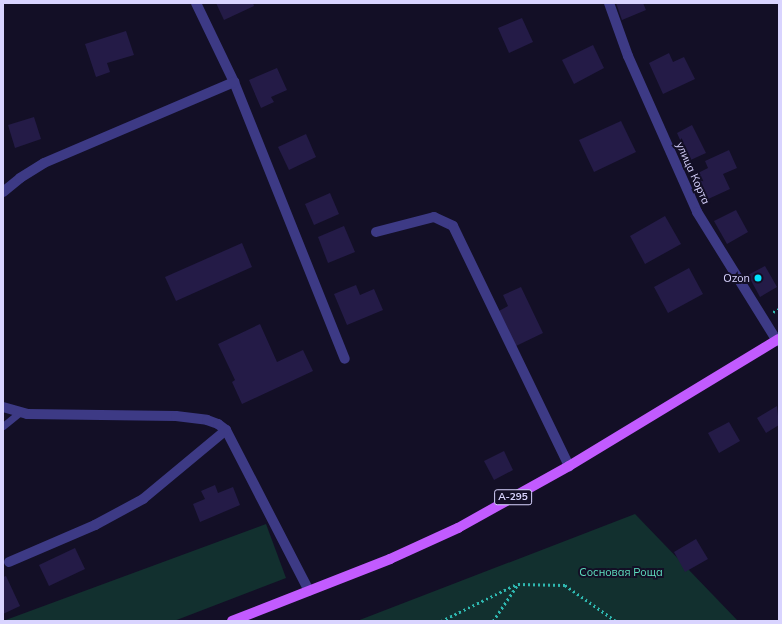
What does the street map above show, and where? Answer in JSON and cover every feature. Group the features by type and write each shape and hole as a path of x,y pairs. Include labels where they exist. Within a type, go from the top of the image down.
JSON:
{"main road":[{"name":"А-295","path":"232,621 309,591 458,528 569,466 778,340"}],"street":[{"path":"196,3 234,82 345,359"},
{"name":"улица Корта","path":"609,3 628,56 697,212 778,340"},
{"path":"3,192 20,178 44,163 234,82"},
{"path":"376,232 434,217 453,226 569,466"},
{"path":"3,407 19,412 51,416 106,413 176,416 207,420 226,430 309,591"},
{"path":"9,562 95,525 143,499 226,430"}],"lane":[{"path":"3,426 19,412"}],"path":[{"path":"493,621 518,584"},
{"path":"441,621 518,584 565,585 616,621"}],"green space":[{"name":"Сосновая Роща","path":"635,514 738,621 357,621"},
{"path":"266,524 286,578 174,621 3,621"}],"building":[{"path":"216,3 253,3 254,6 224,20"},
{"path":"616,3 643,3 646,10 622,20"},
{"path":"522,18 533,42 509,53 498,28"},
{"path":"126,31 134,55 107,63 110,72 96,77 85,44"},
{"path":"593,45 604,68 574,84 562,60"},
{"path":"669,53 673,62 684,57 695,79 663,94 649,63"},
{"path":"277,68 287,90 271,97 274,102 261,108 249,80"},
{"path":"34,117 41,139 15,148 8,125"},
{"path":"621,121 636,152 594,172 579,140"},
{"path":"692,125 706,153 684,163 675,145 681,142 677,133"},
{"path":"306,134 316,157 289,170 278,147"},
{"path":"729,150 737,168 723,174 730,189 706,200 694,175 708,168 705,161"},
{"path":"330,193 339,214 314,225 305,204"},
{"path":"736,210 748,232 727,244 714,221"},
{"path":"665,216 681,244 645,264 630,236"},
{"path":"344,226 355,252 328,263 318,237"},
{"path":"242,243 252,267 176,301 165,277"},
{"path":"765,266 777,287 760,297 748,275"},
{"path":"689,268 703,294 668,313 654,287"},
{"path":"356,285 360,295 374,289 383,310 347,325 334,294"},
{"path":"521,287 543,333 516,346 499,311 508,306 503,295"},
{"path":"260,324 277,362 303,350 313,371 242,404 232,382 235,380 218,344"},
{"path":"777,406 779,425 766,433 757,418"},
{"path":"729,422 740,441 719,453 708,433"},
{"path":"504,451 513,470 494,480 484,461"},
{"path":"215,485 218,493 233,487 240,505 200,522 193,504 205,499 201,491"},
{"path":"696,539 708,559 685,572 674,552"},
{"path":"75,548 85,569 49,586 39,565"},
{"path":"6,576 20,606 3,614 3,577"}],"place":[{"name":"Ozon","path":"758,278"}]}
